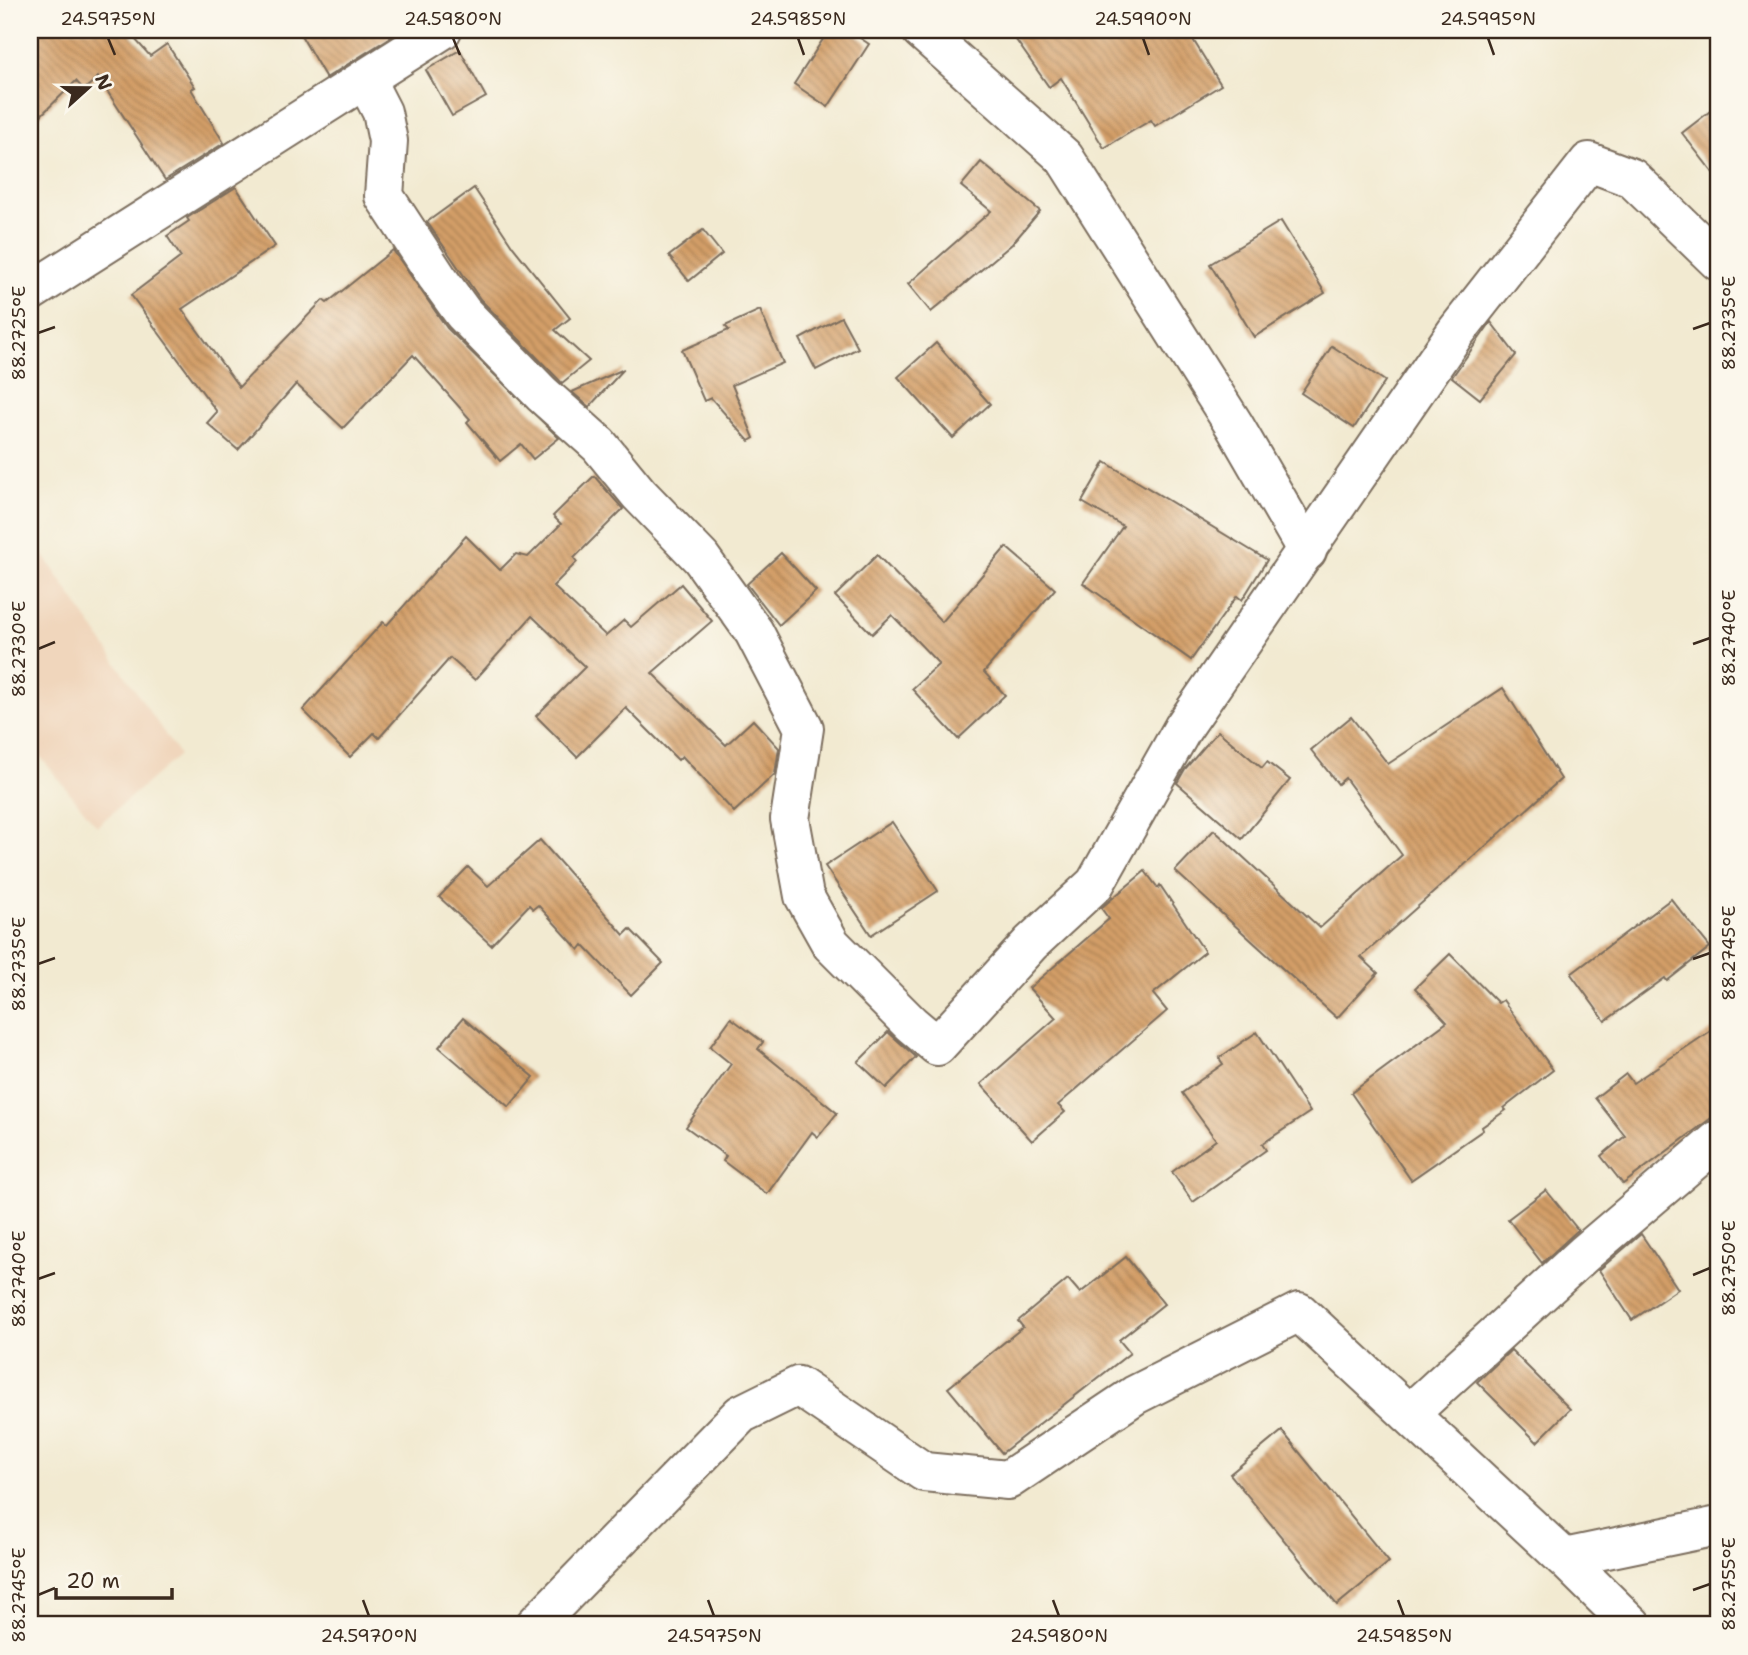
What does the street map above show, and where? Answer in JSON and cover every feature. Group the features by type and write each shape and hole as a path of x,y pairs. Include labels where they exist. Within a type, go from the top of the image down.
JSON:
{"street":[{"path":"30,292 442,30"},
{"path":"921,30 1064,157 1234,425 1307,551"},
{"path":"365,79 382,112 388,141 384,196 436,277 463,313 542,394 599,445 639,494 701,558 754,632 804,727 790,819 804,896 831,944 911,1024 937,1046 1031,943 1095,884 1183,727 1456,332 1589,162 1632,178 1718,261"},
{"path":"1409,1414 1584,1254 1718,1140"},
{"path":"535,1625 741,1414 798,1387 924,1472 1009,1480 1135,1395 1299,1312 1564,1558 1632,1625"},
{"path":"1564,1558 1718,1526"}],"shaded area":[{"path":"30,535 179,755 97,826 30,744"}],"building":[{"path":"30,30 127,30 150,56 167,44 195,87 191,89 224,143 165,180 98,77 84,90 76,81 30,126"},
{"path":"298,30 402,30 326,78"},
{"path":"829,30 848,30 869,44 828,107 794,84"},
{"path":"1009,30 1187,30 1221,85 1155,126 1151,120 1104,148 1061,78 1049,87"},
{"path":"460,50 486,97 452,116 426,70"},
{"path":"1718,105 1718,179 1682,133"},
{"path":"981,162 1040,211 1012,244 931,312 908,284 991,211 961,186"},
{"path":"236,187 275,246 182,309 239,387 323,300 327,303 393,250 447,328 559,438 533,459 521,444 500,461 467,422 470,419 413,355 343,428 296,384 238,450 207,423 217,412 131,295 181,257 167,236 189,221 187,218"},
{"path":"474,188 513,247 570,318 555,330 589,361 562,383 480,299 427,222"},
{"path":"1281,221 1325,293 1254,337 1210,264"},
{"path":"703,230 722,254 689,281 669,256"},
{"path":"760,310 783,363 732,385 754,438 749,441 711,398 704,401 682,350 729,330 725,326"},
{"path":"841,317 858,348 816,370 800,339"},
{"path":"1491,322 1516,355 1480,399 1452,377"},
{"path":"936,343 990,404 953,438 898,377"},
{"path":"1332,346 1385,381 1354,428 1301,393"},
{"path":"624,369 589,407 572,392"},
{"path":"1105,462 1267,560 1242,600 1237,596 1191,660 1083,583 1123,526 1082,502"},
{"path":"594,476 623,509 574,558 577,562 553,586 606,636 624,620 631,627 681,584 712,621 652,673 726,745 753,720 779,748 775,774 734,812 682,756 678,760 626,708 577,757 536,716 585,667 532,616 475,680 450,658 379,738 374,733 350,757 303,710 383,622 387,625 466,536 500,570 516,554 528,557 561,524 553,516"},
{"path":"1006,547 1055,589 984,672 1005,695 958,739 912,689 939,664 892,615 872,634 835,596 877,555 942,622"},
{"path":"781,553 816,591 779,625 747,584"},
{"path":"1503,688 1561,779 1361,957 1378,973 1337,1018 1175,871 1214,830 1320,928 1402,855 1345,778 1338,784 1311,750 1351,717 1388,764"},
{"path":"1218,731 1262,768 1267,762 1290,780 1242,839 1177,783 1185,769"},
{"path":"892,822 938,891 871,935 825,866"},
{"path":"540,840 624,935 630,929 663,963 631,995 583,945 579,950 538,905 533,909 529,905 491,945 439,897 468,867 488,886"},
{"path":"1145,871 1158,888 1160,885 1205,952 1153,994 1167,1011 1058,1105 1065,1112 1032,1141 981,1084 1056,1018 1029,988 1109,919 1101,908"},
{"path":"1671,899 1710,947 1667,981 1665,978 1605,1021 1571,974"},
{"path":"1450,954 1498,1003 1503,1000 1553,1070 1504,1108 1506,1110 1482,1127 1483,1130 1411,1180 1351,1093 1447,1022 1415,988"},
{"path":"463,1018 534,1077 509,1107 439,1047"},
{"path":"731,1018 763,1042 758,1049 837,1113 818,1137 812,1132 767,1194 723,1161 726,1156 686,1127 731,1064 710,1047"},
{"path":"1718,1026 1718,1113 1623,1184 1601,1156 1625,1136 1595,1098 1626,1074 1633,1083"},
{"path":"888,1032 916,1057 886,1088 858,1062"},
{"path":"1257,1032 1310,1112 1262,1144 1266,1150 1193,1202 1172,1172 1216,1140 1182,1093 1223,1064 1219,1058"},
{"path":"1546,1190 1578,1230 1542,1263 1508,1219"},
{"path":"1641,1234 1678,1289 1632,1320 1599,1270"},
{"path":"1126,1257 1164,1304 1119,1340 1130,1353 1002,1453 948,1388 1023,1327 1018,1321 1068,1279 1080,1293"},
{"path":"1511,1350 1570,1409 1537,1442 1477,1382"},
{"path":"1282,1431 1389,1562 1337,1605 1230,1474"}]}
